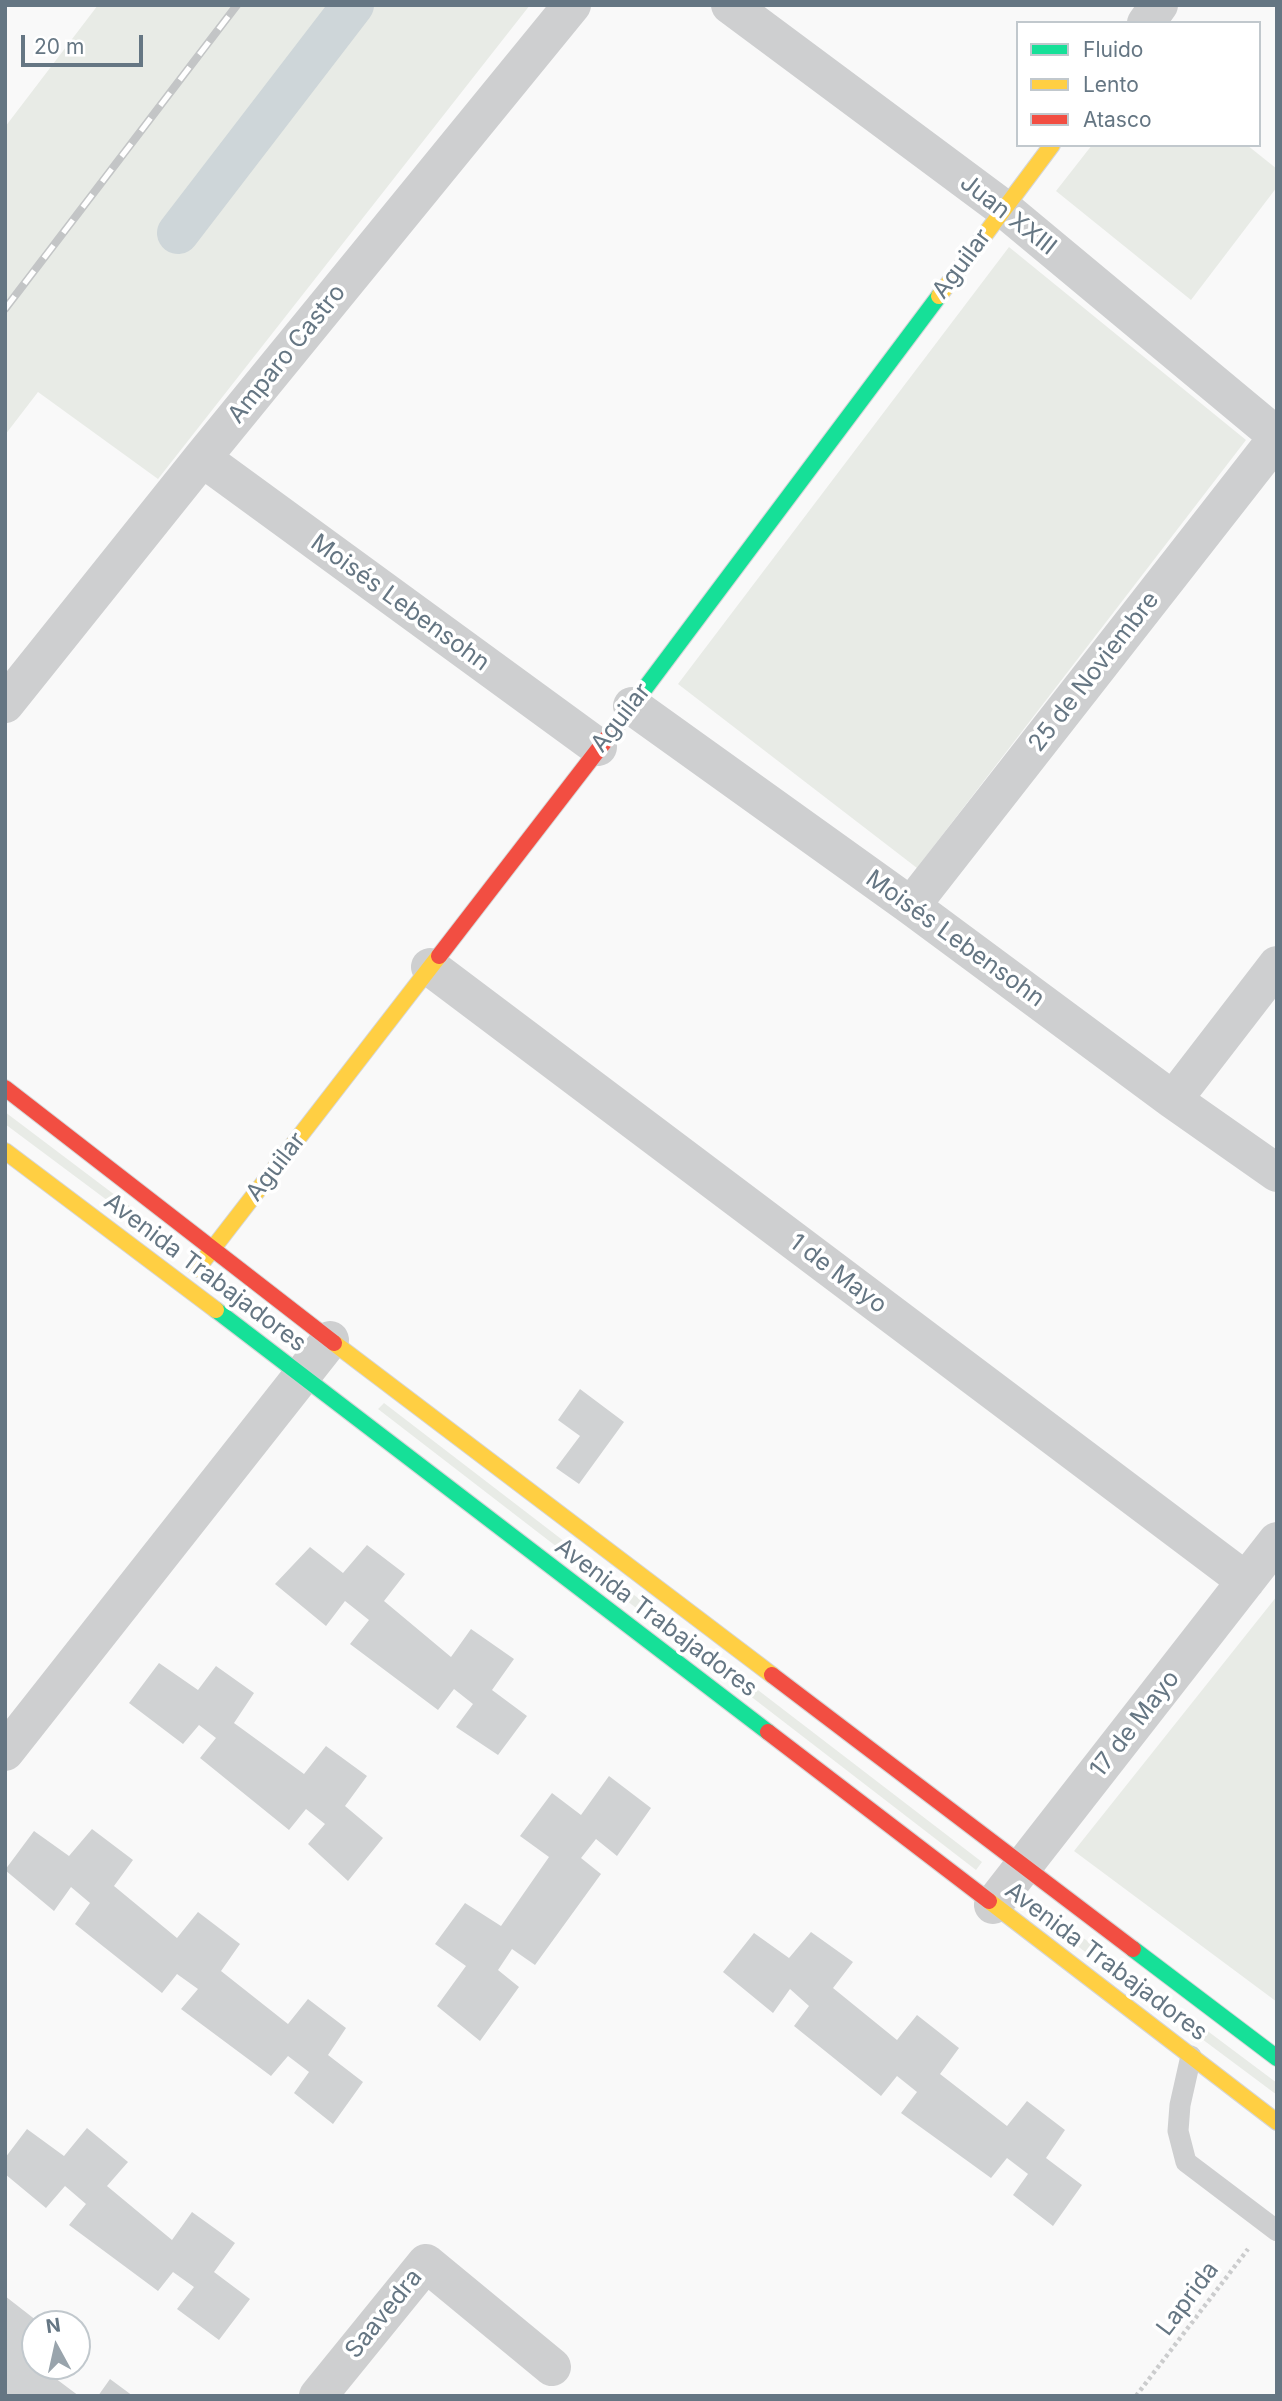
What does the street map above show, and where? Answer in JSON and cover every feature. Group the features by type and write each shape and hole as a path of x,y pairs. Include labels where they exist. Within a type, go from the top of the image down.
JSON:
{"main road":[{"name":"Aguilar","path":"185,1286 632,706 1050,147"},
{"name":"Avenida Trabajadores","path":"5,1088 330,1340 1277,2058"},
{"name":"Avenida Trabajadores","path":"5,1151 1277,2122"}],"street":[{"name":"Amparo Castro","path":"5,704 572,5"},
{"name":"Juan XXIII","path":"730,5 1003,208 1277,437"},
{"path":"1147,21 1159,5"},
{"name":"25 de Noviembre","path":"911,906 1277,437"},
{"name":"Moisés Lebensohn","path":"202,458 598,747"},
{"name":"Moisés Lebensohn","path":"632,706 1277,1173"},
{"path":"1173,1100 1277,965"},
{"name":"1 de Mayo","path":"430,967 1246,1581"},
{"path":"5,1752 330,1340"},
{"name":"17 de Mayo","path":"993,1905 1277,1541"},
{"name":"Saavedra","path":"318,2396 426,2263 552,2367"}],"lane":[{"path":"1191,2056 1180,2105 1178,2131 1186,2162 1272,2227"}],"path":[{"name":"Laprida","path":"1136,2396 1272,2227"}],"shaded area":[{"path":"98,5 530,5 158,479 38,392 5,435 5,127"},
{"path":"1090,147 1250,147 1277,169 1277,187 1191,300 1056,191"},
{"path":"1009,247 1246,440 917,868 678,684"},
{"path":"5,1112 152,1223 147,1230 5,1124"},
{"path":"384,1403 982,1862 976,1870 378,1409"},
{"path":"1277,1596 1277,2002 1074,1851"},
{"path":"1078,1934 1277,2083 1277,2095 1072,1942"}],"building":[{"path":"580,1389 624,1422 579,1484 556,1468 580,1436 558,1420"},
{"path":"367,1545 405,1574 384,1601 451,1657 471,1629 514,1659 492,1690 527,1716 498,1755 456,1727 473,1704 454,1689 438,1710 350,1644 369,1620 345,1601 326,1626 275,1584 310,1547 343,1573"},
{"path":"159,1663 198,1690 216,1666 254,1693 234,1723 304,1774 326,1746 367,1776 345,1806 383,1838 348,1881 308,1844 325,1824 306,1809 289,1830 200,1758 216,1738 199,1725 183,1744 129,1703"},
{"path":"609,1776 651,1808 617,1856 596,1839 581,1858 601,1874 535,1965 512,1949 498,1970 519,1987 480,2041 437,2006 466,1966 435,1944 465,1903 501,1926 549,1857 520,1836 552,1793 581,1815"},
{"path":"92,1829 133,1860 114,1886 177,1938 198,1912 240,1944 221,1971 288,2024 308,1999 346,2028 328,2055 363,2082 333,2124 294,2093 309,2072 288,2056 271,2076 181,2009 198,1989 177,1974 162,1993 75,1924 90,1903 71,1887 54,1911 5,1870 34,1831 69,1856"},
{"path":"811,1932 853,1962 833,1988 897,2040 917,2015 959,2048 940,2074 1007,2126 1027,2101 1065,2130 1046,2158 1082,2185 1053,2226 1013,2195 1028,2174 1007,2158 991,2178 901,2113 917,2092 897,2076 881,2096 794,2026 809,2006 790,1989 773,2013 723,1972 754,1933 789,1958"},
{"path":"87,2128 128,2162 107,2186 172,2240 192,2212 235,2243 214,2272 250,2299 219,2340 177,2309 194,2287 173,2272 158,2291 69,2225 86,2204 65,2186 46,2208 5,2174 5,2158 27,2129 64,2156"},
{"path":"5,2296 23,2310 21,2380 58,2380 79,2396 5,2396"},
{"path":"110,2379 133,2396 98,2396"}],"waterway":[{"path":"178,233 353,5"}],"railway":[{"path":"5,309 237,5"}],"traffic: fast":[{"path":"625,715 939,296"},
{"path":"216,1310 768,1732"},
{"path":"1133,1949 1277,2058"}],"traffic: slow":[{"path":"939,296 1051,147"},
{"path":"197,1269 439,956"},
{"path":"5,1151 216,1310"},
{"path":"334,1343 772,1675"},
{"path":"989,1901 1277,2122"}],"traffic: jam":[{"path":"439,956 625,715"},
{"path":"5,1088 334,1343"},
{"path":"772,1675 1133,1949"},
{"path":"768,1732 989,1901"}]}
